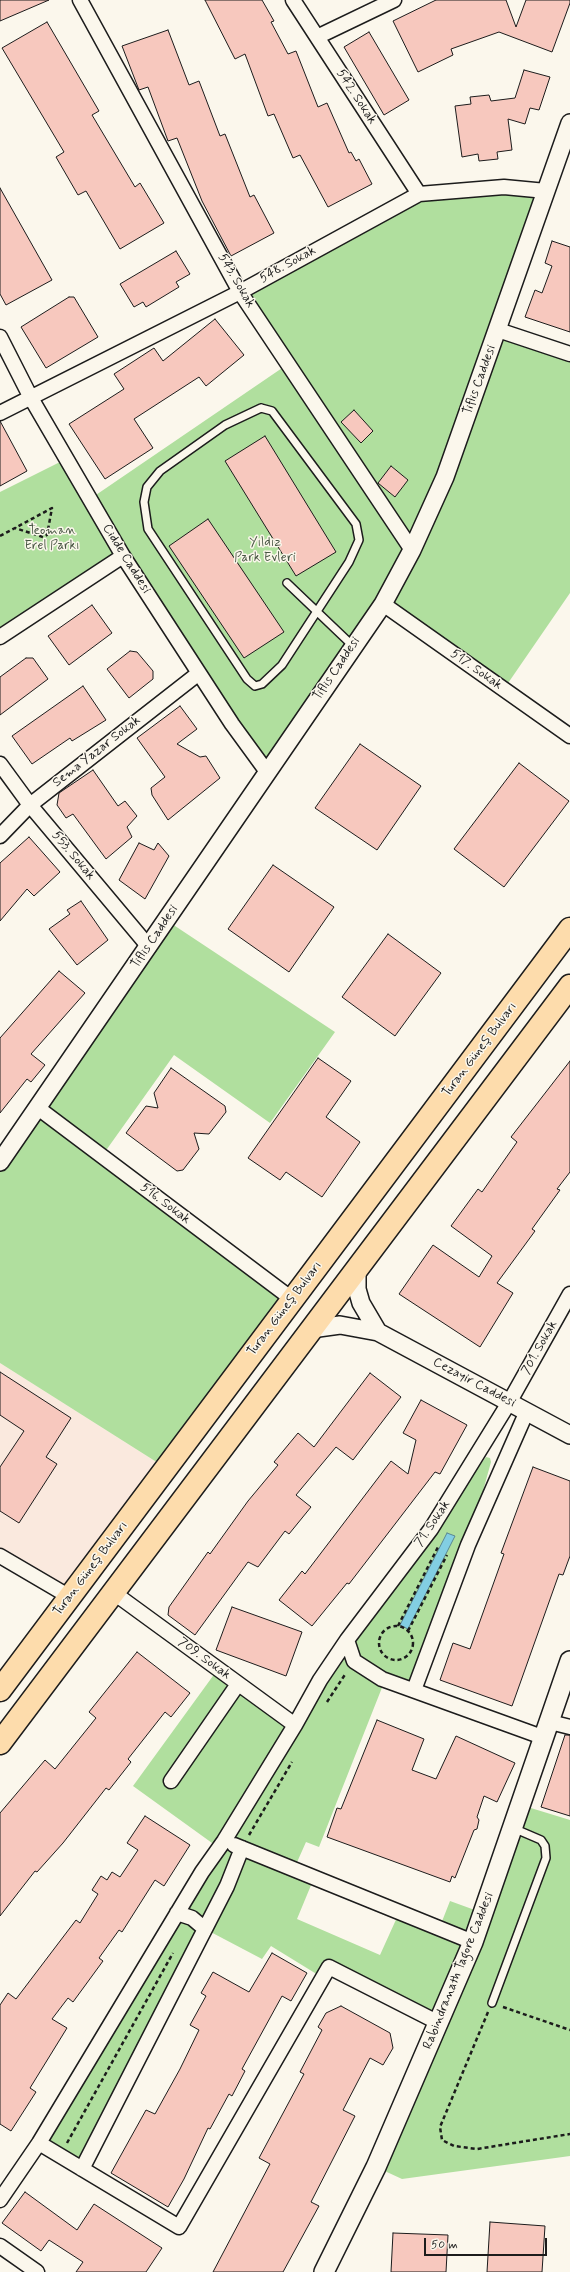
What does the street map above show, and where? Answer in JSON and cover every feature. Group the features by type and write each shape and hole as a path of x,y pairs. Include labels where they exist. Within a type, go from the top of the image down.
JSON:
{"main road":[{"name":"Turan Güneş Bulvarı","path":"0,1690 570,928"},
{"path":"0,1743 570,986"},
{"name":"Rabindranath Tagore Caddesi","path":"324,2272 376,2167 473,1942 548,1730 570,1661"}],"street":[{"name":"543. Sokak","path":"80,0 240,292 412,550"},
{"name":"542. Sokak","path":"293,0 419,194"},
{"path":"317,37 394,0"},
{"name":"Tiflis Caddesi","path":"0,1162 149,947 382,604 412,550 445,477 570,123"},
{"name":"548. Sokak","path":"0,413 240,292 419,194 504,187 546,191"},
{"path":"498,330 570,354"},
{"name":"Cidde Caddesi","path":"0,337 32,398 123,556 199,674 267,772"},
{"path":"0,637 123,556"},
{"name":"517. Sokak","path":"382,604 570,736"},
{"name":"Sema Yazar Sokak","path":"0,836 30,805 199,674"},
{"name":"553. Sokak","path":"0,764 30,805 149,947"},
{"name":"516. Sokak","path":"38,1108 292,1299"},
{"path":"357,1269 357,1288 361,1303 378,1332"},
{"name":"701. Sokak","path":"510,1401 570,1294"},
{"path":"311,1329 340,1325 378,1332"},
{"name":"Cezayir Caddesi","path":"378,1332 510,1401 570,1435"},
{"name":"71. Sokak","path":"0,2200 39,2143 202,1872 224,1841 295,1725 320,1680 347,1640 431,1529 510,1401"},
{"path":"414,1690 468,1545 527,1411"},
{"path":"0,1556 70,1597"},
{"name":"709. Sokak","path":"114,1593 295,1725"},
{"path":"347,1640 354,1661 382,1679 548,1730 570,1727"},
{"path":"171,1781 238,1684"},
{"path":"224,1841 473,1942"},
{"path":"82,2169 227,1886 242,1848"},
{"path":"177,1913 192,1918 205,1929"},
{"path":"39,2143 179,2227 329,1967 439,2023"},
{"path":"0,2246 37,2272"}],"lane":[{"path":"261,408 272,411 356,524 359,540 349,562 316,612 282,665 262,684 255,686 247,679 148,529 144,502 148,487 160,471 225,426 261,408"},
{"path":"287,583 353,646"},
{"path":"492,2003 546,1858 545,1846 541,1840 513,1828"}],"path":[{"path":"0,536 52,508 47,535 43,537 15,528"},
{"path":"398,1626 441,1542"},
{"path":"408,1631 450,1548"},
{"path":"392,1626 398,1626 408,1631 413,1641 411,1652 402,1660 391,1660 382,1653 378,1643 383,1632 392,1626"},
{"path":"60,2156 177,1946"},
{"path":"570,2030 492,2003 440,2127 442,2140 454,2146 477,2149 570,2134"}],"shaded area":[{"path":"0,1363 166,1468 70,1597 0,1556"}],"green space":[{"path":"546,191 498,330 570,354 570,593 504,689 382,604 267,772 123,556 0,637 0,492 66,459 90,499 288,364 240,292 419,194"},
{"path":"166,920 335,1032 270,1123 174,1055 102,1156 292,1299 166,1468 0,1363 0,1162"},
{"path":"486,1457 490,1458 491,1462 468,1545 414,1690 385,1680 319,1847 306,1842 294,1869 314,1878 297,1919 380,1955 399,1913 439,1929 450,1901 483,1913 521,1805 570,1820 570,2156 402,2179 376,2167 439,2023 330,1967 323,1978 271,1946 262,1959 205,1929 82,2169 39,2143 219,1848 133,1786 218,1669 295,1725 347,1640"}],"water":[{"path":"447,1533 455,1536 408,1629 400,1625"}],"building":[{"path":"0,0 49,0 0,21"},
{"path":"205,0 262,0 274,21 271,22 288,54 296,51 318,107 327,103 349,153 351,152 356,161 359,159 372,184 328,207 300,155 293,158 274,114 268,116 245,54 235,59"},
{"path":"436,0 506,0 516,27 526,0 570,0 570,3 552,52 499,32 451,49 453,55 418,72 393,21"},
{"path":"47,22 99,111 92,115 135,187 140,183 164,223 120,249 86,191 78,195 56,157 64,152 2,48"},
{"path":"168,30 189,85 199,81 220,136 225,134 250,197 254,195 274,233 231,256 202,201 177,138 168,141 148,87 139,90 122,46"},
{"path":"369,32 409,100 384,115 344,47"},
{"path":"524,70 550,77 539,110 530,108 525,124 508,119 512,150 497,152 498,159 479,161 478,154 462,157 455,106 471,104 470,97 489,95 491,101 515,98"},
{"path":"0,188 52,280 6,305 0,294"},
{"path":"552,241 570,247 570,332 525,317 535,290 542,293 552,266 545,263"},
{"path":"176,251 190,274 176,282 179,287 146,307 143,302 134,307 120,284"},
{"path":"69,297 74,297 98,337 46,368 21,327"},
{"path":"215,319 244,355 206,386 199,377 134,419 153,448 105,479 69,424 124,389 114,374 154,348 163,361"},
{"path":"354,410 373,431 361,443 341,422"},
{"path":"0,421 27,471 0,486"},
{"path":"265,436 336,552 296,576 225,461"},
{"path":"391,466 408,480 395,497 378,483"},
{"path":"208,519 284,632 244,658 169,546"},
{"path":"92,605 112,633 69,665 48,636"},
{"path":"130,651 137,652 153,671 153,679 129,698 107,669"},
{"path":"26,658 33,658 48,679 0,715 0,677"},
{"path":"83,686 106,720 72,741 70,738 32,764 12,736"},
{"path":"180,706 197,729 177,744 200,757 206,756 220,778 168,820 152,795 151,788 165,777 137,738"},
{"path":"360,744 421,786 377,850 315,808"},
{"path":"519,763 569,801 504,887 454,849"},
{"path":"93,770 118,806 125,801 137,816 127,827 132,837 106,859 73,814 66,818 57,805 59,793"},
{"path":"29,837 60,872 34,896 27,889 0,921 0,863"},
{"path":"139,843 154,850 158,843 169,856 145,899 119,880"},
{"path":"273,865 334,907 289,972 228,929"},
{"path":"81,901 108,940 77,965 49,929 70,914 67,910"},
{"path":"388,934 441,973 395,1036 342,997"},
{"path":"59,971 85,993 31,1054 45,1065 31,1082 27,1079 0,1113 0,1038"},
{"path":"318,1058 351,1081 326,1117 360,1142 322,1197 286,1172 280,1180 248,1158"},
{"path":"570,1061 570,1172 557,1189 560,1190 532,1229 535,1231 497,1283 513,1293 480,1347 399,1294 433,1245 479,1277 492,1256 451,1226 478,1189 482,1192 517,1142 511,1137"},
{"path":"171,1068 225,1106 226,1112 209,1134 194,1133 199,1149 183,1170 177,1171 126,1133 146,1106 158,1108 154,1093"},
{"path":"0,1372 71,1418 46,1457 57,1464 19,1523 0,1511 0,1467 24,1431 0,1415"},
{"path":"370,1373 401,1397 353,1460 336,1447 296,1495 311,1507 289,1534 285,1531 258,1567 248,1562 195,1635 168,1615 169,1607 208,1552 210,1554 248,1501 278,1465 274,1462 298,1433 314,1447"},
{"path":"421,1400 467,1425 440,1474 435,1472 349,1584 347,1583 312,1626 279,1600 302,1571 305,1574 391,1461 408,1474 416,1440 403,1433"},
{"path":"533,1467 570,1481 570,1556 563,1575 559,1574 512,1706 440,1680 453,1643 470,1649 504,1554 501,1553"},
{"path":"232,1607 302,1632 286,1676 216,1650"},
{"path":"137,1652 190,1693 171,1717 165,1712 128,1759 131,1762 109,1790 106,1788 63,1843 37,1872 35,1871 0,1916 0,1813 45,1760 55,1769 96,1718 89,1712"},
{"path":"377,1720 424,1739 412,1770 436,1779 456,1736 515,1763 497,1802 484,1796 477,1817 479,1820 477,1829 474,1830 455,1878 452,1876 450,1882 327,1837 337,1808 341,1809"},
{"path":"565,1735 570,1735 570,1816 541,1807"},
{"path":"145,1816 190,1845 164,1886 155,1880 122,1932 119,1930 99,1958 103,1961 73,2002 68,1998 52,2019 67,2028 30,2088 36,2092 11,2131 0,2124 0,2005 8,1993 16,1999 76,1920 80,1923 98,1894 92,1890 101,1876 107,1880 112,1872 120,1877 138,1850 127,1843"},
{"path":"272,1953 307,1973 291,2001 282,1996 242,2069 245,2071 232,2096 229,2094 210,2129 208,2128 184,2179 168,2207 111,2173 146,2110 155,2114 180,2069 199,2030 190,2025 206,1996 201,1993 213,1972 249,1992"},
{"path":"341,2006 390,2033 393,2048 383,2065 370,2058 343,2110 355,2116 311,2202 319,2206 283,2272 213,2272 270,2164 259,2158 304,2074 300,2072 322,2030 318,2027 326,2013"},
{"path":"25,2192 77,2230 94,2204 162,2248 146,2272 76,2272 83,2262 49,2240 41,2251 2,2223"},
{"path":"490,2222 545,2226 542,2272 487,2272"},
{"path":"393,2233 448,2235 446,2272 391,2272"}],"park label":[{"name":"Teoman Erel Parkı","path":"52,538"},
{"name":"Yıldız Park Evleri","path":"265,550"}]}
